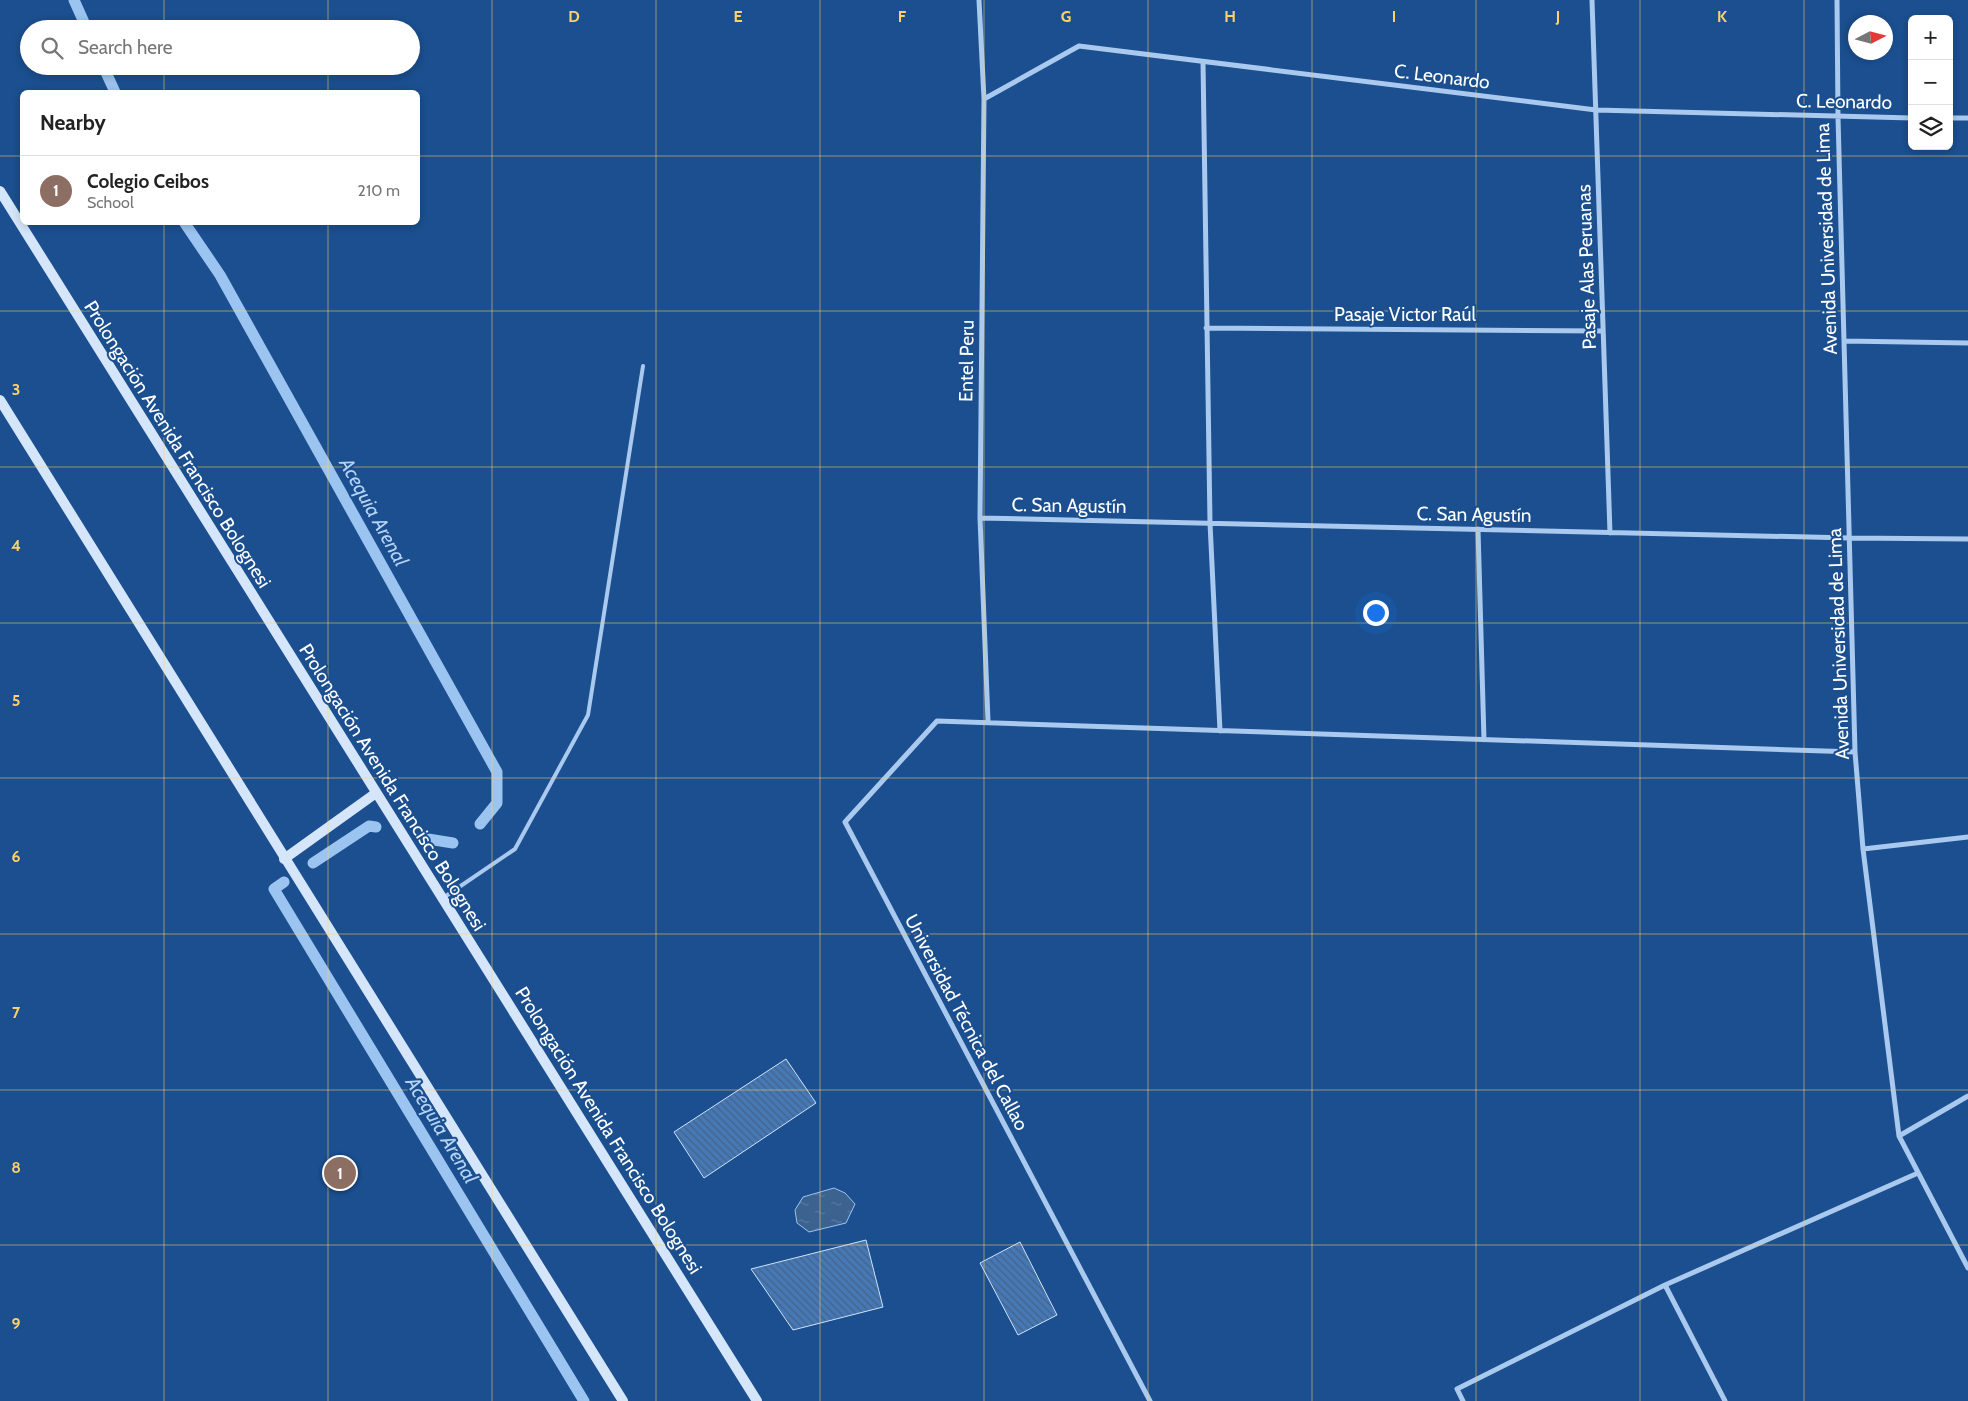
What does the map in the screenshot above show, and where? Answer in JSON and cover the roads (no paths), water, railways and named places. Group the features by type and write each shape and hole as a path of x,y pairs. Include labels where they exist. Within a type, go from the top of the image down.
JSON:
{"main road":[{"name":"Prolongación Avenida Francisco Bolognesi","path":"0,192 20,224"},
{"name":"Prolongación Avenida Francisco Bolognesi","path":"21,225 757,1401"},
{"path":"0,400 623,1401"},
{"path":"284,859 376,792"}],"street":[{"name":"Entel Peru","path":"979,0 984,99 980,518 988,721"},
{"name":"Pasaje Alas Peruanas","path":"1592,0 1610,533"},
{"name":"Avenida Universidad de Lima","path":"1837,0 1838,116 1856,752 1863,849 1899,1136 1968,1268"},
{"name":"C. Leonardo","path":"984,99 1079,46 1596,110 1908,118"},
{"path":"1203,62 1210,523 1220,731"},
{"path":"1953,118 1968,118"},
{"name":"Pasaje Victor Raúl","path":"1206,328 1603,331"},
{"path":"1844,341 1968,343"},
{"name":"C. San Agustín","path":"980,518 1610,533 1968,539"},
{"path":"1478,529 1484,740"},
{"name":"Universidad Técnica del Callao","path":"988,721 937,721 845,822 1150,1401"},
{"path":"988,721 1220,731 1856,752"},
{"path":"1863,849 1968,837"},
{"path":"1899,1136 1968,1096"},
{"path":"1463,1401 1457,1389 1665,1285 1918,1173"},
{"path":"1665,1285 1725,1401"}],"lane":[{"path":"443,898 515,849 588,715 643,366"}],"water":[{"path":"834,1188 845,1193 855,1204 846,1223 809,1232 797,1223 795,1210 803,1197"}],"waterway":[{"name":"Acequia Arenal","path":"74,0 83,20"},
{"name":"Acequia Arenal","path":"107,75 114,90"},
{"name":"Acequia Arenal","path":"186,225 220,275 497,772 497,803 480,824"},
{"name":"Acequia Arenal","path":"313,863 369,826 376,827"},
{"name":"Acequia Arenal","path":"428,839 453,843"},
{"name":"Acequia Arenal","path":"284,882 274,889 584,1401"}],"place":[{"name":"Colegio Ceibos","path":"340,1173"}]}
